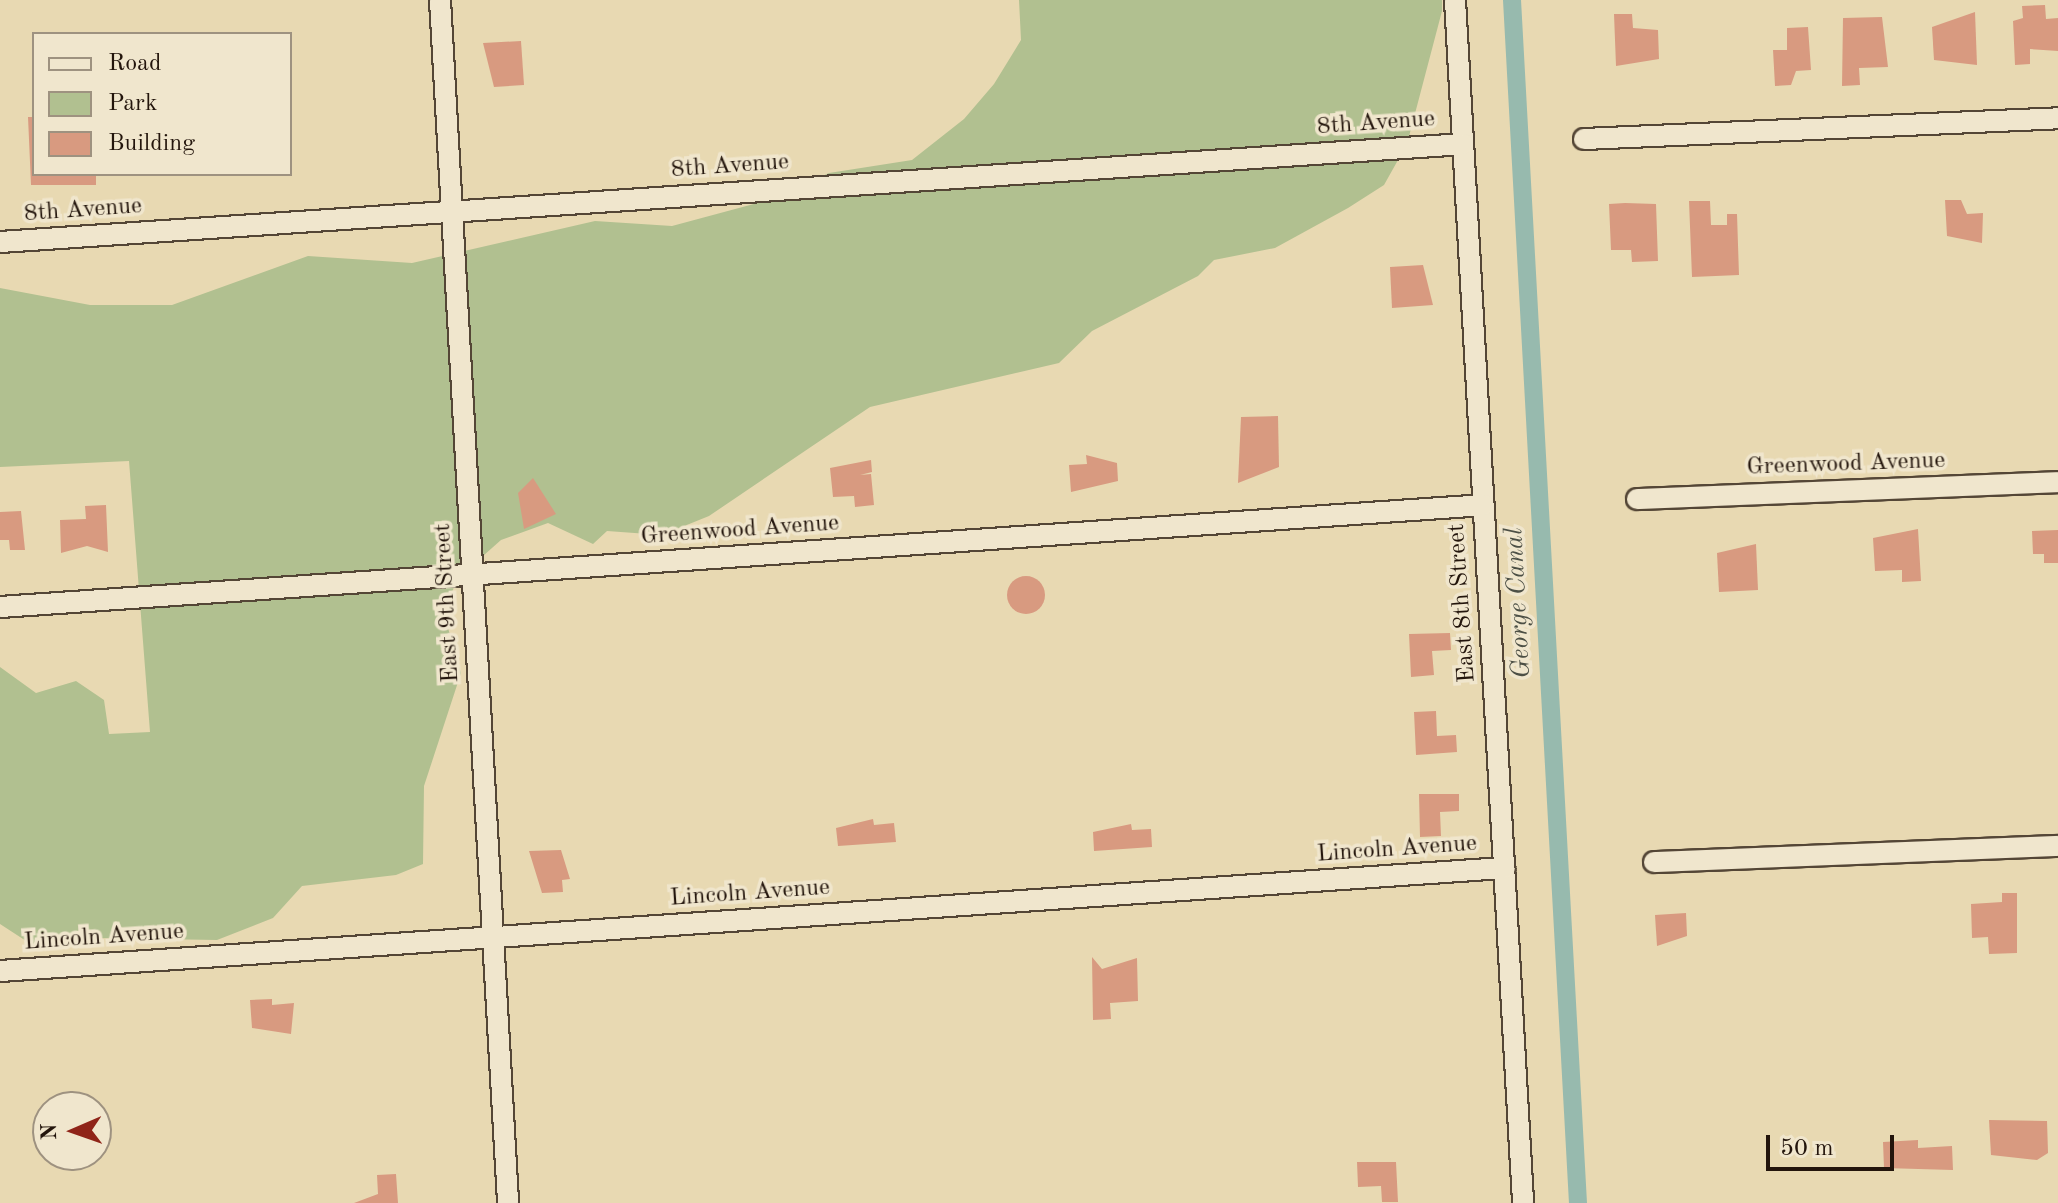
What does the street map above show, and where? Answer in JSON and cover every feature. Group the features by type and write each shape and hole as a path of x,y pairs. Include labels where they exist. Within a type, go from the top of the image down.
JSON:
{"street":[{"name":"East 9th Street","path":"440,0 508,1203"},
{"name":"East 8th Street","path":"1455,0 1523,1203"},
{"path":"1584,139 2058,118"},
{"name":"8th Avenue","path":"0,242 1463,144"},
{"name":"Greenwood Avenue","path":"1637,499 2058,482"},
{"name":"Greenwood Avenue","path":"0,607 1483,505"},
{"path":"1654,862 2058,846"},
{"name":"Lincoln Avenue","path":"0,971 1504,868"}],"green space":[{"path":"1019,0 1442,0 1442,11 1407,144 1384,185 1348,208 1275,248 1214,260 1198,276 1092,331 1059,363 870,407 709,516 662,535 607,531 593,544 548,523 501,540 457,579 444,614 461,673 424,786 423,864 396,875 302,886 273,918 217,940 94,938 40,950 0,924 0,667 36,693 76,681 104,700 109,734 150,732 129,461 0,467 0,288 90,305 172,305 308,256 412,263 595,221 672,226 772,199 829,173 912,160 964,119 994,84 1021,40"}],"building":[{"path":"2045,5 2046,19 2058,18 2058,51 2030,49 2030,64 2015,65 2013,21 2023,18 2022,6"},
{"path":"1975,12 1977,65 1934,60 1932,27"},
{"path":"1614,14 1632,14 1633,28 1658,30 1659,59 1616,66"},
{"path":"1882,17 1888,67 1859,68 1860,85 1842,86 1843,18"},
{"path":"1808,27 1811,70 1796,71 1791,85 1775,86 1773,50 1787,50 1787,28"},
{"path":"521,41 524,85 494,87 483,43"},
{"path":"28,117 32,117 32,176 96,176 96,185 31,185"},
{"path":"1945,200 1961,200 1967,214 1983,213 1982,243 1947,236"},
{"path":"1689,201 1710,201 1711,225 1727,225 1727,214 1737,214 1739,275 1692,277"},
{"path":"1609,204 1656,204 1658,261 1632,262 1631,250 1611,250"},
{"path":"1423,265 1433,305 1392,308 1390,267"},
{"path":"1278,416 1279,467 1238,483 1241,417"},
{"path":"1086,455 1117,463 1118,481 1071,492 1069,465 1087,464"},
{"path":"871,460 872,472 860,475 871,474 874,505 855,507 854,496 833,497 830,468"},
{"path":"533,478 556,514 524,529 518,493"},
{"path":"106,505 108,552 87,546 61,553 60,520 86,519 85,506"},
{"path":"21,511 25,550 10,550 9,540 0,540 0,512"},
{"path":"1918,529 1921,581 1902,582 1902,570 1875,571 1873,538"},
{"path":"2058,530 2058,563 2044,563 2044,554 2033,554 2032,531"},
{"path":"1756,544 1758,590 1719,592 1717,553"},
{"path":"1026,576 1039,582 1045,595 1039,608 1026,614 1013,608 1007,595 1013,582"},
{"path":"1450,633 1451,650 1432,651 1434,675 1411,677 1409,634"},
{"path":"1436,711 1437,736 1456,735 1457,752 1416,755 1414,712"},
{"path":"1419,794 1459,794 1459,811 1440,812 1441,836 1420,837"},
{"path":"873,819 874,825 894,823 896,842 838,846 836,828"},
{"path":"1131,824 1132,830 1151,829 1152,847 1094,851 1093,832"},
{"path":"561,850 570,879 562,880 563,892 542,893 529,851"},
{"path":"2002,893 2017,893 2017,953 1989,954 1988,937 1972,938 1971,904 2002,902"},
{"path":"1686,913 1687,936 1657,946 1655,915"},
{"path":"1092,957 1102,969 1137,958 1138,1001 1110,1003 1111,1019 1093,1020"},
{"path":"272,999 272,1005 294,1003 291,1034 252,1028 250,1000"},
{"path":"1989,1120 2047,1121 2048,1153 2037,1160 1991,1155"},
{"path":"1918,1140 1918,1148 1952,1146 1953,1170 1884,1168 1883,1142"},
{"path":"1357,1162 1396,1162 1398,1202 1382,1202 1381,1186 1358,1187"},
{"path":"396,1174 398,1203 354,1203 378,1194 377,1175"}],"waterway":[{"name":"George Canal","path":"1512,0 1578,1203"}]}
